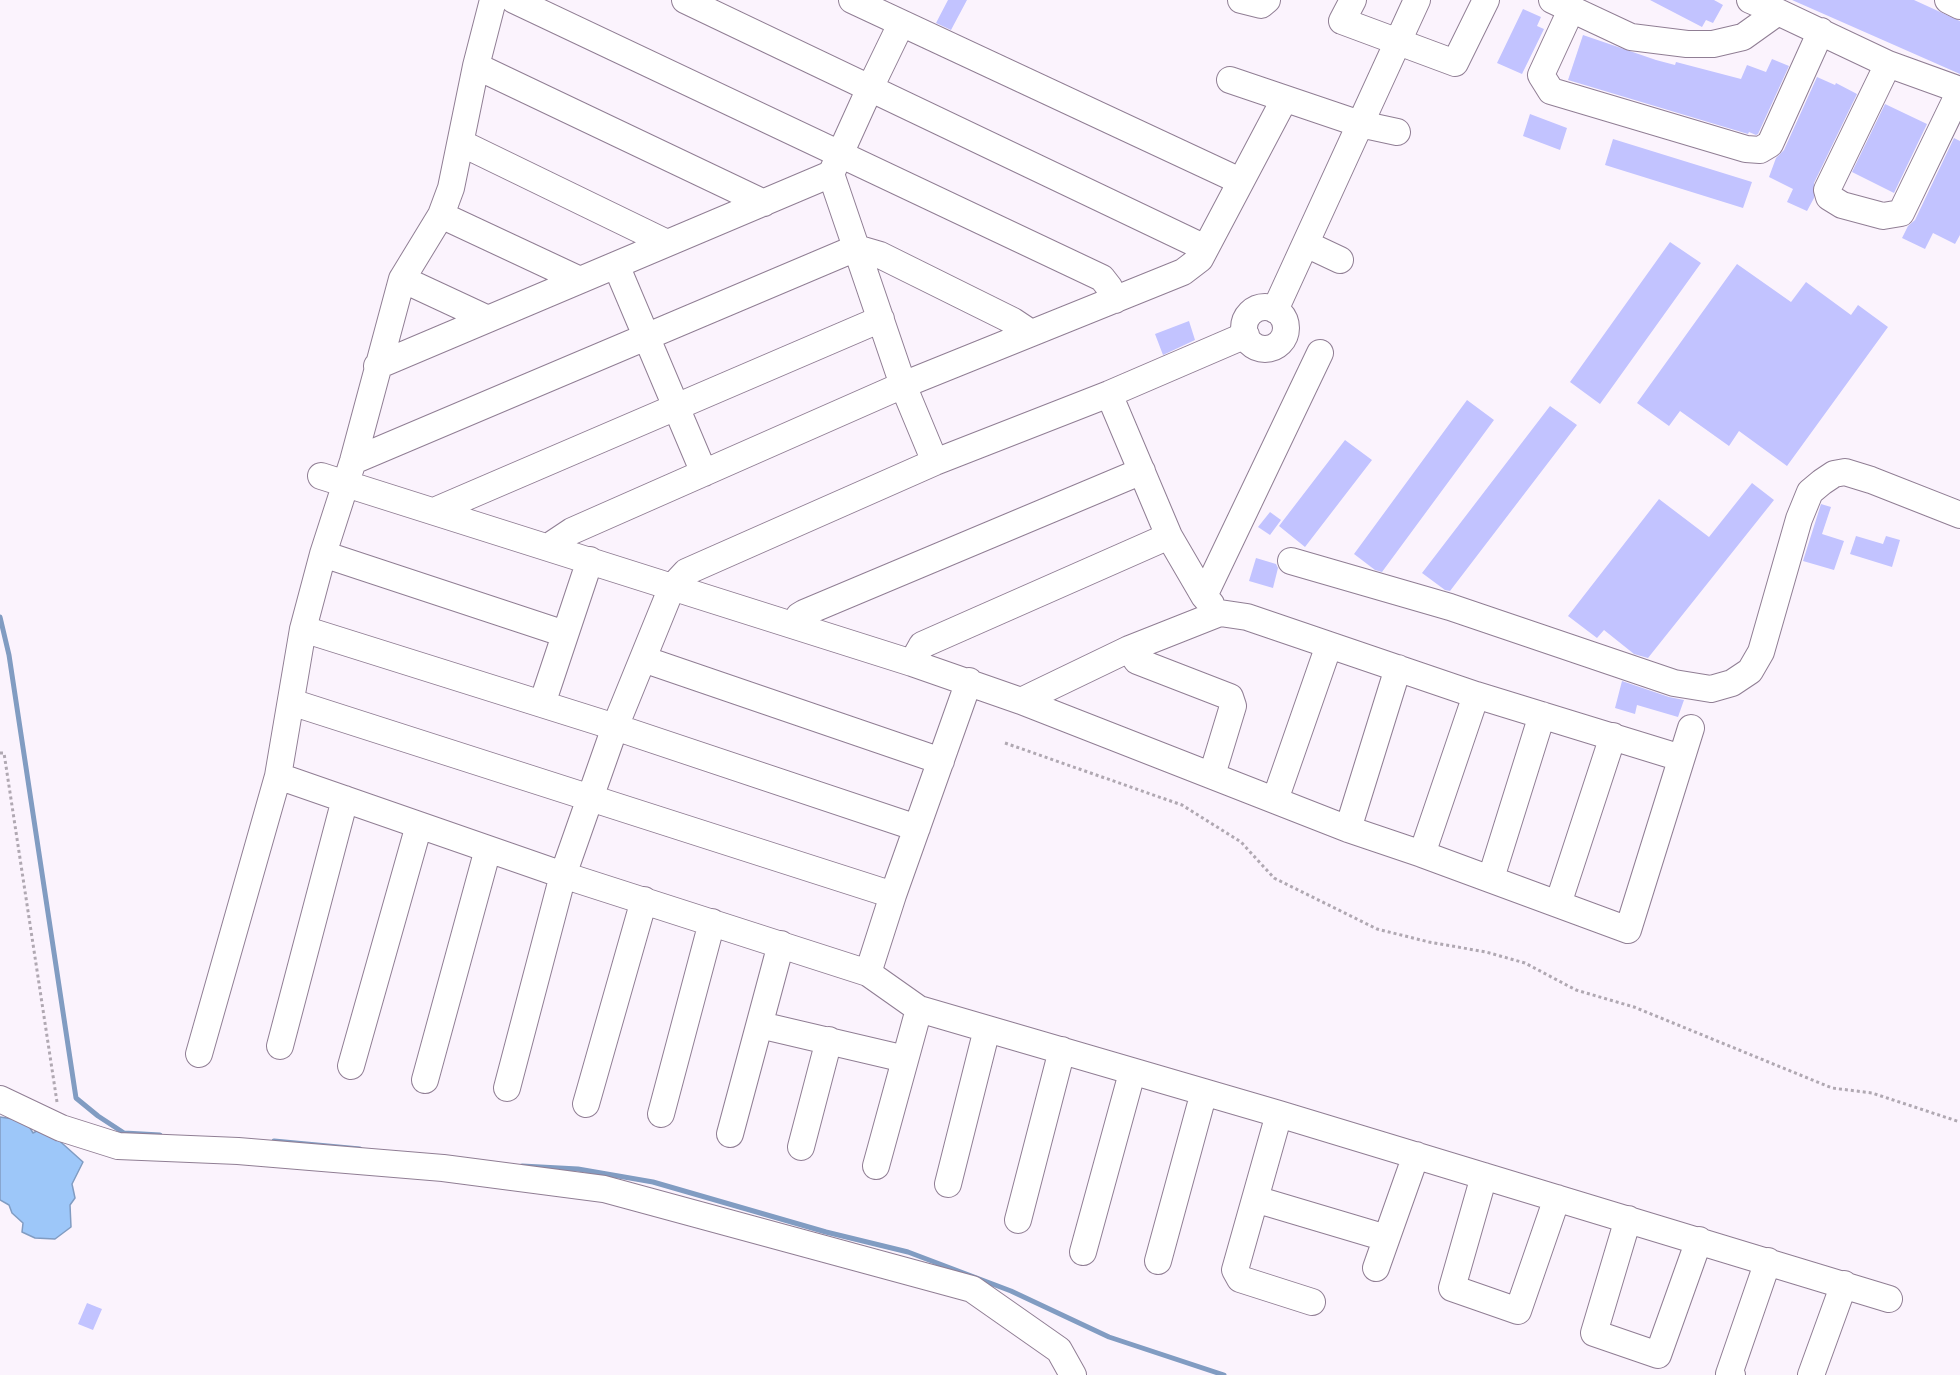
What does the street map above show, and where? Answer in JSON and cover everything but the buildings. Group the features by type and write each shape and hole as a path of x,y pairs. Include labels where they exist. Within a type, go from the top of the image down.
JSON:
{"street":[{"path":"199,1054 278,776 303,629 323,554 350,472 402,279 441,215 451,188 476,66 493,0"},
{"path":"514,0 836,164 1102,278 1115,300"},
{"path":"685,0 1205,248"},
{"path":"852,0 1240,181"},
{"path":"1241,0 1261,5 1267,0"},
{"path":"1353,0 1342,21 1464,66 1486,0"},
{"path":"1275,310 1417,0"},
{"path":"1750,0 1888,64 1960,90 1901,213 1883,216 1842,205 1829,197 1827,190 1888,64"},
{"path":"1948,0 1960,6"},
{"path":"1778,12 1743,37 1713,44 1687,44 1631,37 1562,5 1541,75 1551,91 1746,149 1760,150 1770,144 1821,31"},
{"path":"377,366 764,203 836,164 901,24"},
{"path":"476,66 764,203"},
{"path":"1230,80 1360,124 1397,132"},
{"path":"548,547 572,531 903,385 1183,272 1200,259 1284,100"},
{"path":"461,142 667,243"},
{"path":"836,164 856,248 903,385 935,462"},
{"path":"441,215 580,280"},
{"path":"1306,244 1340,260"},
{"path":"321,476 350,472 646,337 856,248 880,255 1013,321 1031,333"},
{"path":"616,265 704,473"},
{"path":"402,279 488,319"},
{"path":"1269,307 1285,319 1286,333 1302,346 1279,344 1267,349 1254,346 1246,335 1246,321 1254,310 1269,307"},
{"path":"434,511 881,319"},
{"path":"507,1088 563,875 615,727 672,587 686,572 935,462 1108,394 1246,335"},
{"path":"1021,700 1129,650 1212,605 1302,346"},
{"path":"1108,394 1169,536 1212,605 1476,695 1681,758"},
{"path":"796,626 799,616 804,613 1142,471"},
{"path":"350,472 434,511 969,681 1348,829 1491,878 1628,930 1691,728"},
{"path":"1291,561 1450,607 1674,683 1711,689 1732,683 1750,671 1761,652 1798,519 1810,492 1822,482 1834,474 1845,472 1960,515"},
{"path":"912,663 922,645 1169,536"},
{"path":"323,554 565,634"},
{"path":"542,704 590,560"},
{"path":"303,629 615,727 917,828"},
{"path":"1275,800 1329,645"},
{"path":"1129,650 1137,661 1230,697 1233,706 1212,775"},
{"path":"643,659 941,761"},
{"path":"1348,829 1398,668"},
{"path":"868,973 969,681"},
{"path":"1422,854 1476,695"},
{"path":"291,702 893,896"},
{"path":"1491,878 1542,714"},
{"path":"1558,904 1613,736"},
{"path":"278,776 563,875 868,973 919,1009 1279,1114 1890,1299"},
{"path":"280,1046 345,799"},
{"path":"351,1066 418,825"},
{"path":"425,1080 488,849"},
{"path":"586,1104 644,900"},
{"path":"661,1114 712,922"},
{"path":"730,1134 781,944"},
{"path":"876,1167 919,1009"},
{"path":"760,1025 905,1059"},
{"path":"948,1184 987,1029"},
{"path":"801,1147 829,1040"},
{"path":"1018,1220 1062,1050"},
{"path":"1083,1252 1132,1073"},
{"path":"1158,1261 1204,1092"},
{"path":"0,1099 61,1128 118,1146 238,1151 443,1168 604,1189 972,1289 1059,1350 1073,1375"},
{"path":"1279,1114 1235,1270 1240,1279 1312,1302"},
{"path":"1376,1268 1416,1155"},
{"path":"1485,1176 1452,1288 1518,1311 1557,1198"},
{"path":"1255,1198 1386,1238"},
{"path":"1628,1219 1594,1333 1658,1355 1699,1240"},
{"path":"1732,1375 1729,1374 1768,1261"},
{"path":"1811,1375 1844,1284"}],"path":[{"path":"1005,743 1182,805 1241,842 1274,878 1377,929 1429,942 1486,952 1525,963 1576,990 1634,1007 1832,1088 1872,1093 1960,1122"},
{"path":"0,753 4,753 61,1128"}],"water":[{"path":"0,1117 26,1121 33,1133 44,1127 83,1162 72,1184 75,1198 70,1205 71,1227 55,1239 35,1238 22,1232 23,1223 12,1213 9,1205 0,1200"}],"waterway":[{"path":"0,617 9,655 76,1098 124,1133 160,1135"},
{"path":"274,1141 360,1149"},
{"path":"522,1166 578,1169 653,1182 826,1232 908,1252 1011,1291 1109,1337 1224,1375"}]}
